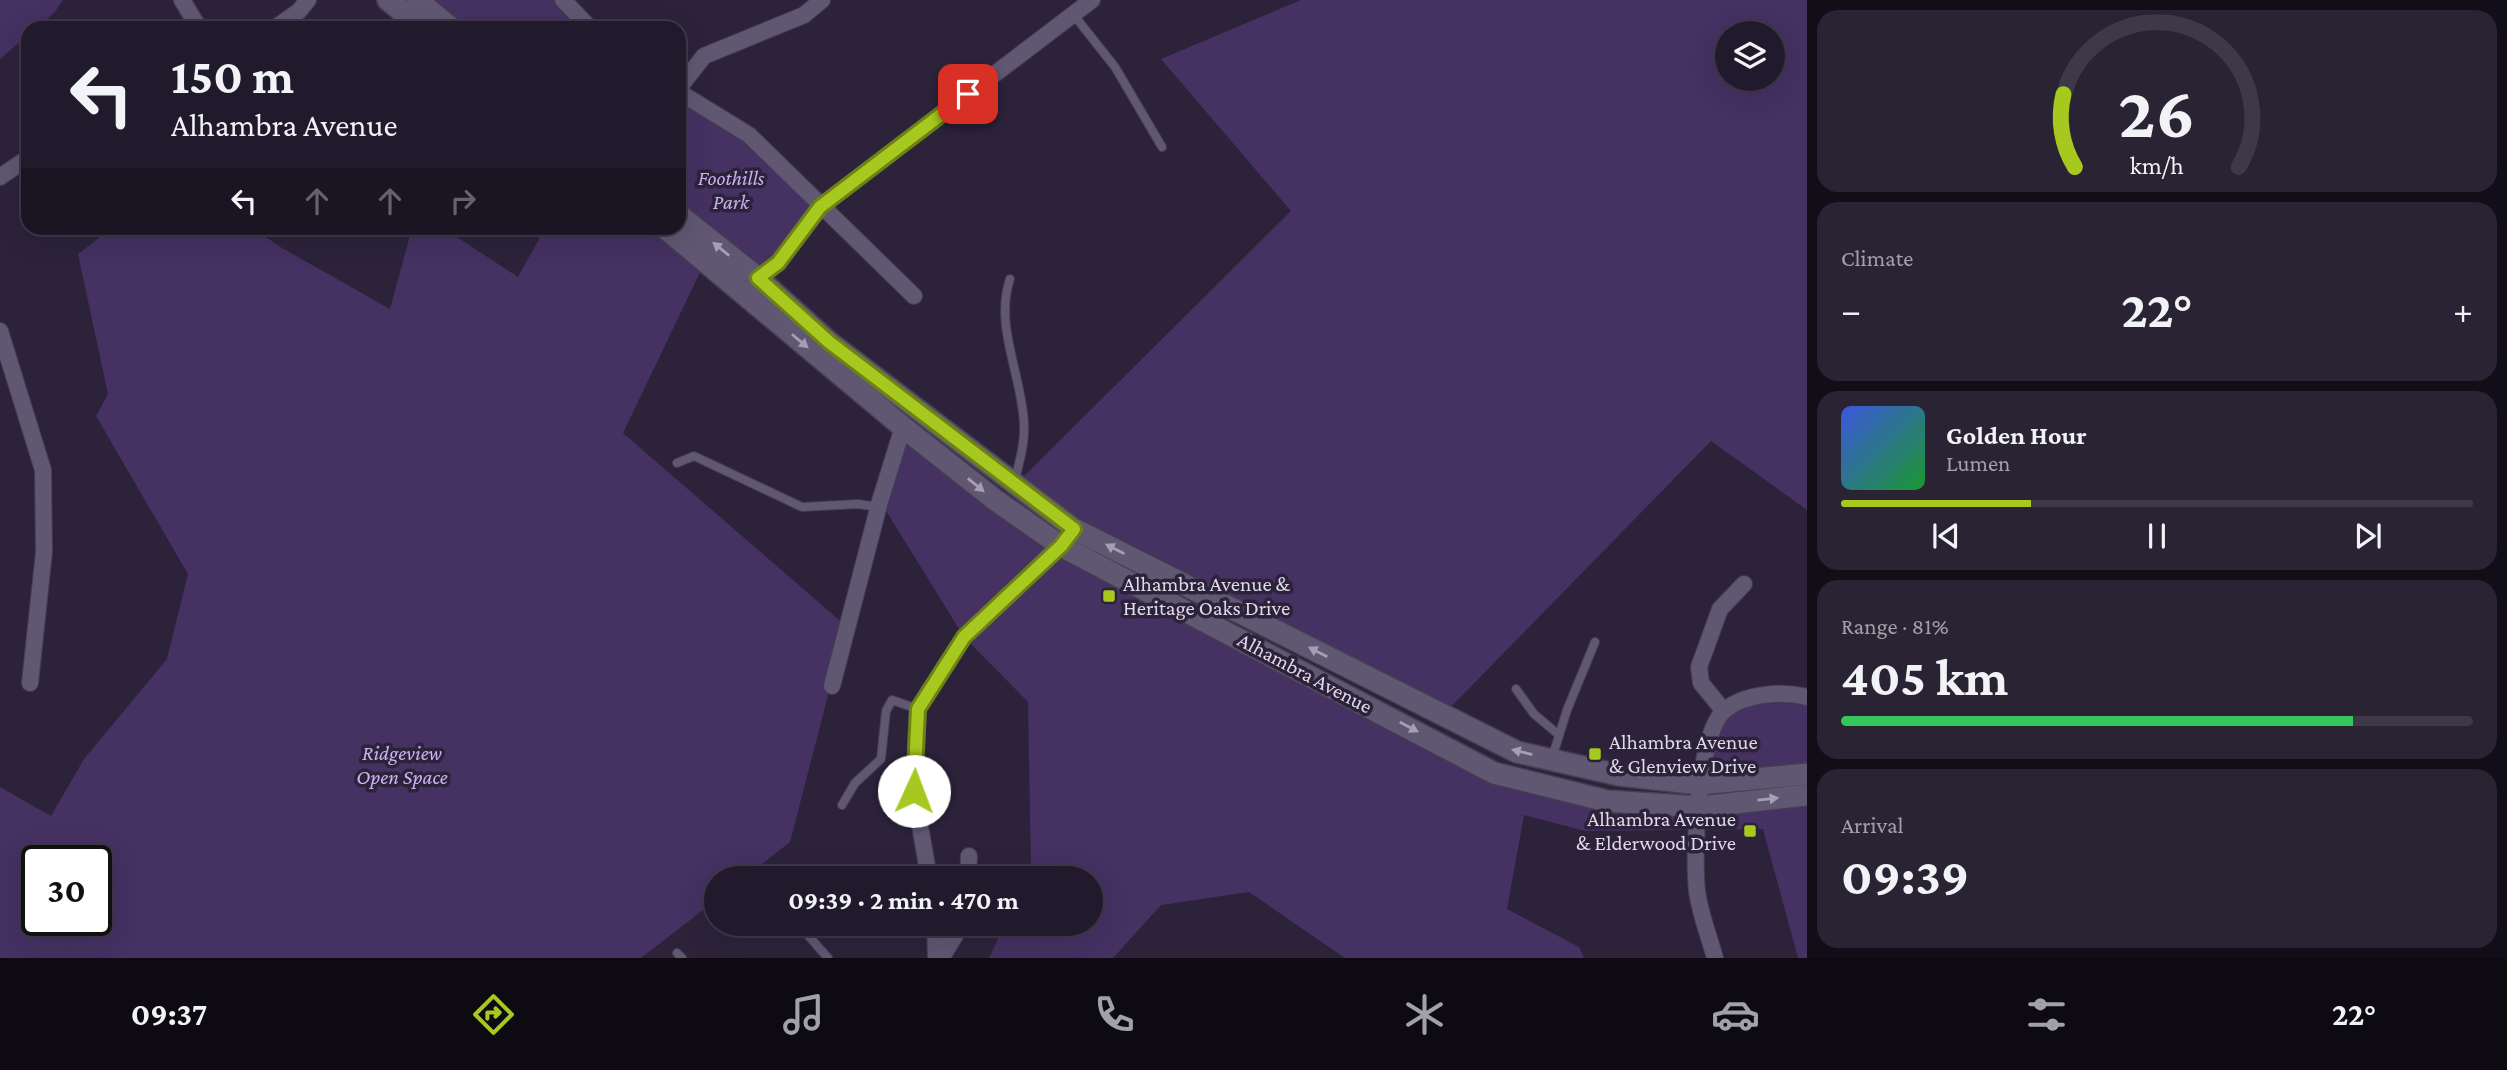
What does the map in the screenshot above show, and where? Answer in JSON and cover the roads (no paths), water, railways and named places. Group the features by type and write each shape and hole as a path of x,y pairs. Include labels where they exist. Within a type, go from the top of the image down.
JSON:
{"main road":[{"path":"388,0 414,21"},
{"path":"417,0 442,21"},
{"name":"Alhambra Avenue","path":"686,221 758,278 829,342 1014,486 1074,529 1517,752 1619,775 1700,784 1807,774"},
{"name":"Alhambra Avenue","path":"673,235 903,427 994,499 1061,546 1494,773 1606,801 1700,807 1807,795"}],"street":[{"path":"182,0 195,21"},
{"path":"285,21 308,0"},
{"path":"563,0 583,21"},
{"path":"686,80 704,56 804,15 822,0"},
{"path":"747,297 758,278 778,263 820,207 1092,0"},
{"path":"686,94 749,135 914,296"},
{"path":"0,177 21,163"},
{"path":"0,331 43,470 44,552 30,683"},
{"path":"832,686 878,508 903,427"},
{"path":"927,866 914,791 918,709 964,637 1061,546 1074,529"},
{"path":"1723,710 1701,683 1699,667 1720,609 1744,584"},
{"path":"1715,958 1697,889 1700,784 1706,744 1723,710 1748,699 1775,694 1807,697"},
{"path":"969,856 969,866"},
{"path":"936,936 937,958 942,957 955,936"}],"lane":[{"path":"1073,14 1115,67 1162,147"},
{"path":"1010,279 1004,295 1004,314 1024,425 1014,486"},
{"path":"677,463 694,456 802,506 858,504 878,508"},
{"path":"1552,758 1595,642"},
{"path":"1516,689 1534,714 1559,735"},
{"path":"842,805 855,783 881,759 886,711 892,700 918,709"},
{"path":"809,936 828,958"}],"place":[{"name":"Alhambra Avenue & Heritage Oaks Drive","path":"1109,596"},
{"name":"Alhambra Avenue & Glenview Drive","path":"1595,754"},
{"name":"Alhambra Avenue & Elderwood Drive","path":"1750,831"}],"park label":[{"name":"Foothills Park","path":"731,190"},
{"name":"Ridgeview Open Space","path":"402,765"}]}
